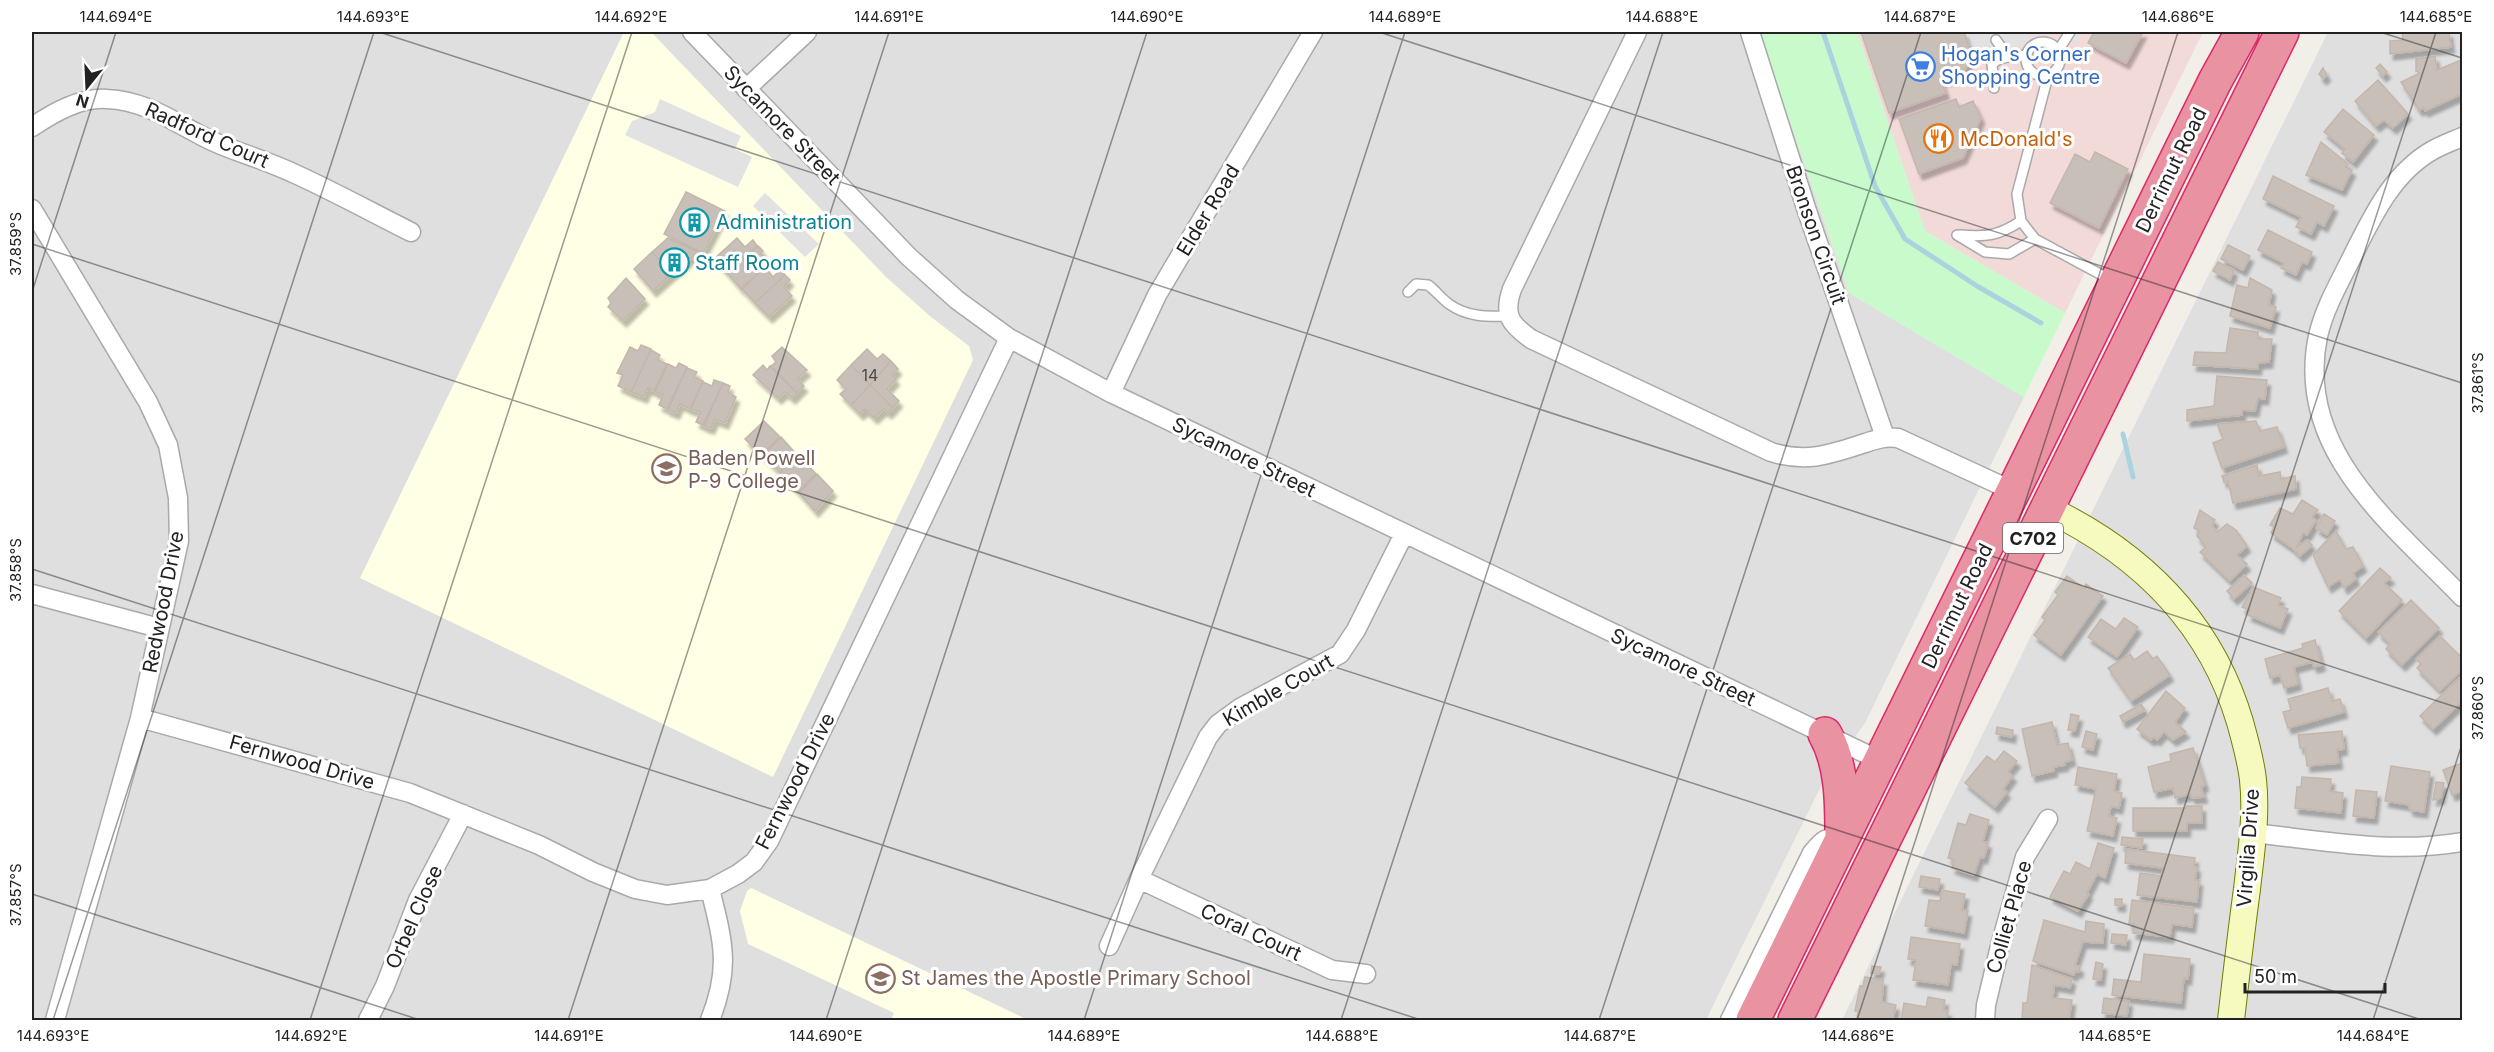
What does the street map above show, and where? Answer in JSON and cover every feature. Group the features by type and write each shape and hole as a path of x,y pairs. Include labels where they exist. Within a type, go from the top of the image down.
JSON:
{"highway":[{"name":"Derrimut Road","path":"1795,1020 2282,32"},
{"name":"Derrimut Road","path":"1753,1020 2215,81 2248,35"},
{"path":"2115,282 2151,299"},
{"path":"2013,491 2048,508"},
{"path":"1825,734 1835,752 1841,802 1842,840"},
{"path":"1881,761 1914,776"}],"street":[{"name":"Sycamore Street","path":"692,32 909,256 957,300 1010,338 1111,393 1881,761"},
{"path":"746,89 807,32"},
{"name":"Elder Road","path":"1111,393 1157,294 1313,32"},
{"path":"1637,32 1512,289 1507,304 1509,316 1517,329 1531,339 1771,452 1787,457 1816,458 1885,437 1908,442 2013,491"},
{"name":"Bronson Circuit","path":"1750,32 1807,211 1885,437"},
{"name":"Radford Court","path":"32,127 52,114 79,103 105,98 132,103 158,111 212,141 291,172 411,232"},
{"path":"2463,137 2433,150 2402,174 2373,215 2326,310 2318,337 2314,378 2324,427 2338,458 2363,495 2463,597"},
{"name":"Redwood Drive","path":"32,209 148,402 168,445 178,498 179,541 140,718 55,1020"},
{"name":"Fernwood Drive","path":"140,718 410,793 634,889 667,895 710,889 738,874 754,862 769,841 1010,338"},
{"name":"Virgilia Drive","path":"2048,508 2084,527 2128,557 2173,598 2198,629 2234,700 2253,780 2254,833 2230,1020"},
{"name":"Kimble Court","path":"1109,946 1208,736 1218,724 1240,708 1340,654 1356,630 1404,534"},
{"path":"32,594 159,628"},
{"name":"Orbel Close","path":"368,1020 385,986 418,900 463,814"},
{"name":"Colliet Place","path":"1985,1020 2000,946 2025,857 2048,819"},
{"path":"2254,833 2380,848 2436,847 2463,842"},
{"path":"1730,1020 1812,853 1823,839 1833,837 1842,840"},
{"name":"Coral Court","path":"1139,879 1332,970 1366,974"},
{"path":"710,889 723,941 724,973 719,997 710,1020"}],"lane":[{"path":"2058,51 2070,32"},
{"path":"1996,40 2008,57"},
{"path":"2048,76 2033,74 2028,69 2026,55 2034,44 2048,42 2058,51 2060,62 2058,68 2048,76 2017,194 2021,221 2035,239 2115,282"},
{"path":"1994,88 1992,64 1999,58 2026,55"},
{"path":"2021,221 2009,229 1988,237 1957,235 1985,252 2009,254 2035,239"},
{"path":"1408,292 1416,284 1428,285 1448,303 1466,313 1482,317 1509,316"}],"shaded area":[{"path":"32,32 1759,32 1849,293 2024,397 1865,723 1824,780 1706,1020 1028,1020 751,888 740,911 744,925 895,1013 891,1020 32,1020"},
{"name":"Baden Powell P-9 College","path":"624,32 651,32 886,277 931,317 969,346 973,360 773,777 360,578"},
{"path":"1857,32 2203,32 2065,313 1925,231"},
{"path":"1964,32 2049,32 2030,37 2023,46 2011,46 1986,58 1972,55"},
{"path":"2049,32 2080,32 2077,45 2069,36"},
{"path":"2328,32 2462,32 2462,1020 1842,1020"},
{"path":"660,99 741,136 735,149 752,157 738,187 625,135 632,121 655,112"},
{"path":"765,193 819,244 805,257 753,206"},
{"name":"St James the Apostle Primary School","path":"751,888 1028,1020 891,1020 894,1013 748,944 740,911 747,891"}],"green space":[{"path":"1759,32 1857,32 1925,231 2065,313 2024,397 1849,293"}],"building":[{"name":"Hogan's Corner Shopping Centre","path":"1861,32 1964,32 1972,55 1962,77 1941,80 1946,93 1889,113"},
{"path":"2094,32 2143,32 2126,63 2088,43"},
{"path":"2402,32 2449,32 2451,47 2390,54 2390,41 2403,40"},
{"path":"2435,56 2437,70 2461,60 2462,94 2425,111 2424,108 2419,110 2401,82 2420,73 2416,71 2416,59"},
{"path":"2380,64 2387,72 2383,76 2376,68"},
{"path":"2323,68 2327,75 2323,79 2319,74"},
{"path":"2378,80 2408,114 2393,128 2384,120 2376,126 2355,101"},
{"name":"McDonald's","path":"1956,99 1959,107 1973,101 1981,118 1963,158 1919,174 1899,119"},
{"path":"2343,109 2374,135 2353,162 2342,153 2345,149 2324,132"},
{"path":"2321,142 2352,170 2342,190 2306,175"},
{"path":"2095,152 2128,169 2099,228 2050,203 2075,154 2090,162"},
{"path":"2273,176 2334,206 2324,226 2317,222 2311,234 2296,227 2301,217 2263,199"},
{"name":"Administration","path":"686,192 725,211 703,253 664,234"},
{"path":"2268,230 2312,252 2307,264 2302,262 2296,275 2281,268 2284,263 2258,250"},
{"name":"Staff Room","path":"668,238 698,252 672,274 652,252"},
{"path":"737,238 745,247 753,240 757,246 728,274 714,259"},
{"path":"2228,245 2250,256 2243,270 2221,259"},
{"path":"758,246 763,251 756,258 765,267 741,289 728,274"},
{"path":"652,252 672,274 653,291 634,269"},
{"path":"2218,262 2234,270 2230,280 2213,271"},
{"path":"765,267 773,277 780,270 785,275 755,303 742,289"},
{"path":"785,275 790,280 784,287 792,296 769,317 755,303"},
{"path":"626,278 645,299 623,321 608,307 611,303 608,298"},
{"path":"2250,278 2272,290 2269,305 2276,307 2270,328 2230,316 2237,285 2248,288"},
{"path":"2230,328 2258,332 2258,339 2272,339 2269,362 2258,363 2258,369 2193,365 2195,352 2226,353"},
{"path":"641,345 651,349 631,392 618,386 623,375 617,373 630,347 638,351"},
{"path":"782,347 807,370 797,379 804,386 797,393 771,366 776,362 772,356"},
{"path":"867,349 877,359 883,354 891,361 870,385 851,365"},
{"path":"651,350 660,355 658,360 667,364 654,391 648,388 644,397 631,392"},
{"path":"891,361 898,369 892,375 896,379 887,389 899,401 893,408 870,385"},
{"path":"679,363 687,367 667,409 659,405 663,395 655,392 668,364 676,368"},
{"path":"763,365 767,370 770,366 797,393 792,398 785,392 778,398 753,375"},
{"path":"851,365 870,385 851,405 840,394 846,389 837,380"},
{"path":"687,368 697,372 694,377 703,381 690,409 680,404 676,413 668,410"},
{"path":"2217,376 2267,380 2265,399 2258,398 2255,411 2242,410 2242,415 2187,421 2187,410 2214,406"},
{"path":"714,380 723,383 703,425 696,422 700,412 691,409 703,382 712,386"},
{"path":"723,383 730,386 728,392 736,397 725,423 715,419 711,428 704,426"},
{"path":"870,385 893,408 888,413 884,409 874,418 865,409 860,414 851,405"},
{"path":"764,421 780,437 761,455 745,439"},
{"path":"2256,421 2260,431 2277,427 2284,447 2222,468 2213,443 2223,439 2217,424"},
{"path":"781,437 797,455 780,472 762,456"},
{"path":"798,455 816,474 798,492 780,473"},
{"path":"2257,465 2259,476 2280,472 2281,479 2295,476 2296,489 2233,503 2228,481 2224,482 2222,476"},
{"path":"817,474 833,491 815,511 799,493"},
{"path":"2302,500 2318,510 2312,517 2316,520 2307,535 2303,533 2297,547 2307,540 2312,545 2300,556 2271,533 2274,527 2270,525 2280,508 2293,514"},
{"path":"2200,510 2215,520 2212,525 2217,532 2227,524 2236,530 2247,546 2237,555 2247,564 2230,581 2200,552 2206,547 2197,536 2200,531 2194,528"},
{"path":"2324,514 2335,521 2327,535 2316,528"},
{"path":"2336,531 2346,549 2353,547 2363,566 2353,573 2356,579 2344,588 2340,579 2328,587 2313,555"},
{"path":"2380,568 2391,578 2384,583 2402,600 2366,638 2339,611"},
{"path":"2244,575 2252,583 2234,599 2227,591"},
{"path":"2067,576 2084,588 2086,584 2103,596 2061,655 2034,635 2045,620 2042,617 2058,595 2055,592"},
{"path":"2253,587 2281,598 2278,605 2288,609 2280,628 2248,615 2250,610 2242,607"},
{"path":"2411,600 2439,628 2402,665 2386,649 2390,644 2378,632"},
{"path":"2124,618 2138,627 2117,657 2088,637 2101,619 2116,629"},
{"path":"2440,636 2459,655 2462,654 2462,670 2440,691 2417,668 2421,664 2416,659"},
{"path":"2315,640 2322,665 2314,667 2312,662 2294,667 2298,684 2284,688 2280,675 2270,678 2265,659 2303,648 2302,644"},
{"path":"2147,651 2153,659 2157,656 2170,675 2131,701 2108,668 2130,654 2134,660"},
{"path":"2459,678 2462,682 2462,706 2460,703 2433,729 2420,716"},
{"path":"2328,688 2332,701 2340,699 2344,712 2288,728 2283,712 2291,710 2288,699"},
{"path":"2166,691 2185,708 2175,722 2186,732 2173,740 2164,732 2157,740 2154,737 2151,740 2137,729"},
{"path":"2141,704 2145,710 2123,722 2120,716"},
{"path":"2071,714 2079,716 2075,731 2068,730"},
{"path":"2052,722 2057,745 2068,743 2072,760 2065,762 2065,765 2053,767 2054,771 2032,776 2022,729"},
{"path":"1997,727 2013,730 2012,737 1996,734"},
{"path":"2086,731 2097,734 2093,750 2082,747"},
{"path":"2342,731 2344,749 2337,750 2339,763 2307,766 2305,748 2300,748 2298,735"},
{"path":"2193,748 2205,785 2201,787 2204,797 2192,798 2190,794 2175,798 2173,788 2154,792 2148,767 2171,761 2170,754"},
{"path":"2004,751 2017,761 2008,772 2013,776 2003,789 2007,792 1995,807 1965,783 1987,756 1995,762"},
{"path":"2462,763 2462,791 2452,795 2443,770"},
{"path":"2391,766 2430,772 2424,812 2410,810 2409,805 2385,801"},
{"path":"2078,767 2117,774 2114,791 2122,793 2119,808 2111,806 2109,816 2117,818 2113,836 2087,831 2096,789 2075,785"},
{"path":"2302,777 2331,779 2330,791 2343,793 2341,813 2295,808 2297,787 2301,787"},
{"path":"2436,782 2444,783 2441,798 2433,800"},
{"path":"2356,790 2377,792 2374,818 2353,816"},
{"path":"2186,806 2202,806 2202,823 2187,823 2187,831 2133,831 2133,808 2186,808"},
{"path":"1970,814 1989,820 1983,841 1988,843 1984,858 1980,857 1974,875 1952,868 1954,860 1948,858 1958,823 1966,825"},
{"path":"2122,837 2143,839 2142,848 2121,845"},
{"path":"2098,843 2114,848 2105,878 2097,874 2087,893 2089,894 2078,911 2050,897 2064,871 2070,874 2076,862 2090,869"},
{"path":"2126,849 2195,858 2194,866 2197,867 2195,880 2199,880 2197,902 2137,895 2140,873 2162,876 2163,868 2125,863"},
{"path":"1921,876 1940,879 1938,890 1919,887"},
{"path":"1942,890 1965,894 1962,910 1968,911 1964,933 1925,926 1929,900 1940,901"},
{"path":"2115,899 2122,899 2122,906 2115,905"},
{"path":"2132,900 2194,908 2192,927 2172,924 2170,937 2133,933 2134,924 2129,924"},
{"path":"2044,920 2085,932 2086,921 2104,924 2103,943 2083,942 2075,965 2080,967 2079,972 2075,971 2074,975 2033,961"},
{"path":"2112,934 2127,935 2126,945 2111,943"},
{"path":"1911,937 1960,944 1957,965 1951,964 1948,985 1913,980 1916,960 1908,959"},
{"path":"2144,954 2190,959 2188,979 2184,978 2181,1003 2112,995 2114,979 2141,982"},
{"path":"2096,962 2103,964 2101,980 2093,979"},
{"path":"2032,965 2072,979 2070,988 2054,985 2053,998 2072,1000 2069,1020 2022,1020 2023,1003 2027,1003"},
{"path":"1872,966 1881,967 1879,974 1871,973"},
{"path":"1865,977 1883,980 1882,1002 1896,1005 1893,1020 1857,1018 1858,1011 1855,1011 1860,986 1863,986"},
{"path":"1928,997 1945,1000 1943,1010 1948,1011 1946,1020 1901,1020 1904,1003 1926,1007"},
{"path":"2104,998 2129,1001 2127,1016 2102,1013"}],"waterway":[{"path":"1823,32 1875,186 1905,239 1977,286 2041,323"},
{"path":"2123,434 2133,477"}],"place":[{"name":"Hogan's Corner Shopping Centre","path":"1920,66"},
{"name":"McDonald's","path":"1939,139"},
{"name":"Administration","path":"695,222"},
{"name":"Staff Room","path":"674,263"},
{"name":"Baden Powell P-9 College","path":"667,469"},
{"name":"St James the Apostle Primary School","path":"880,978"}]}
